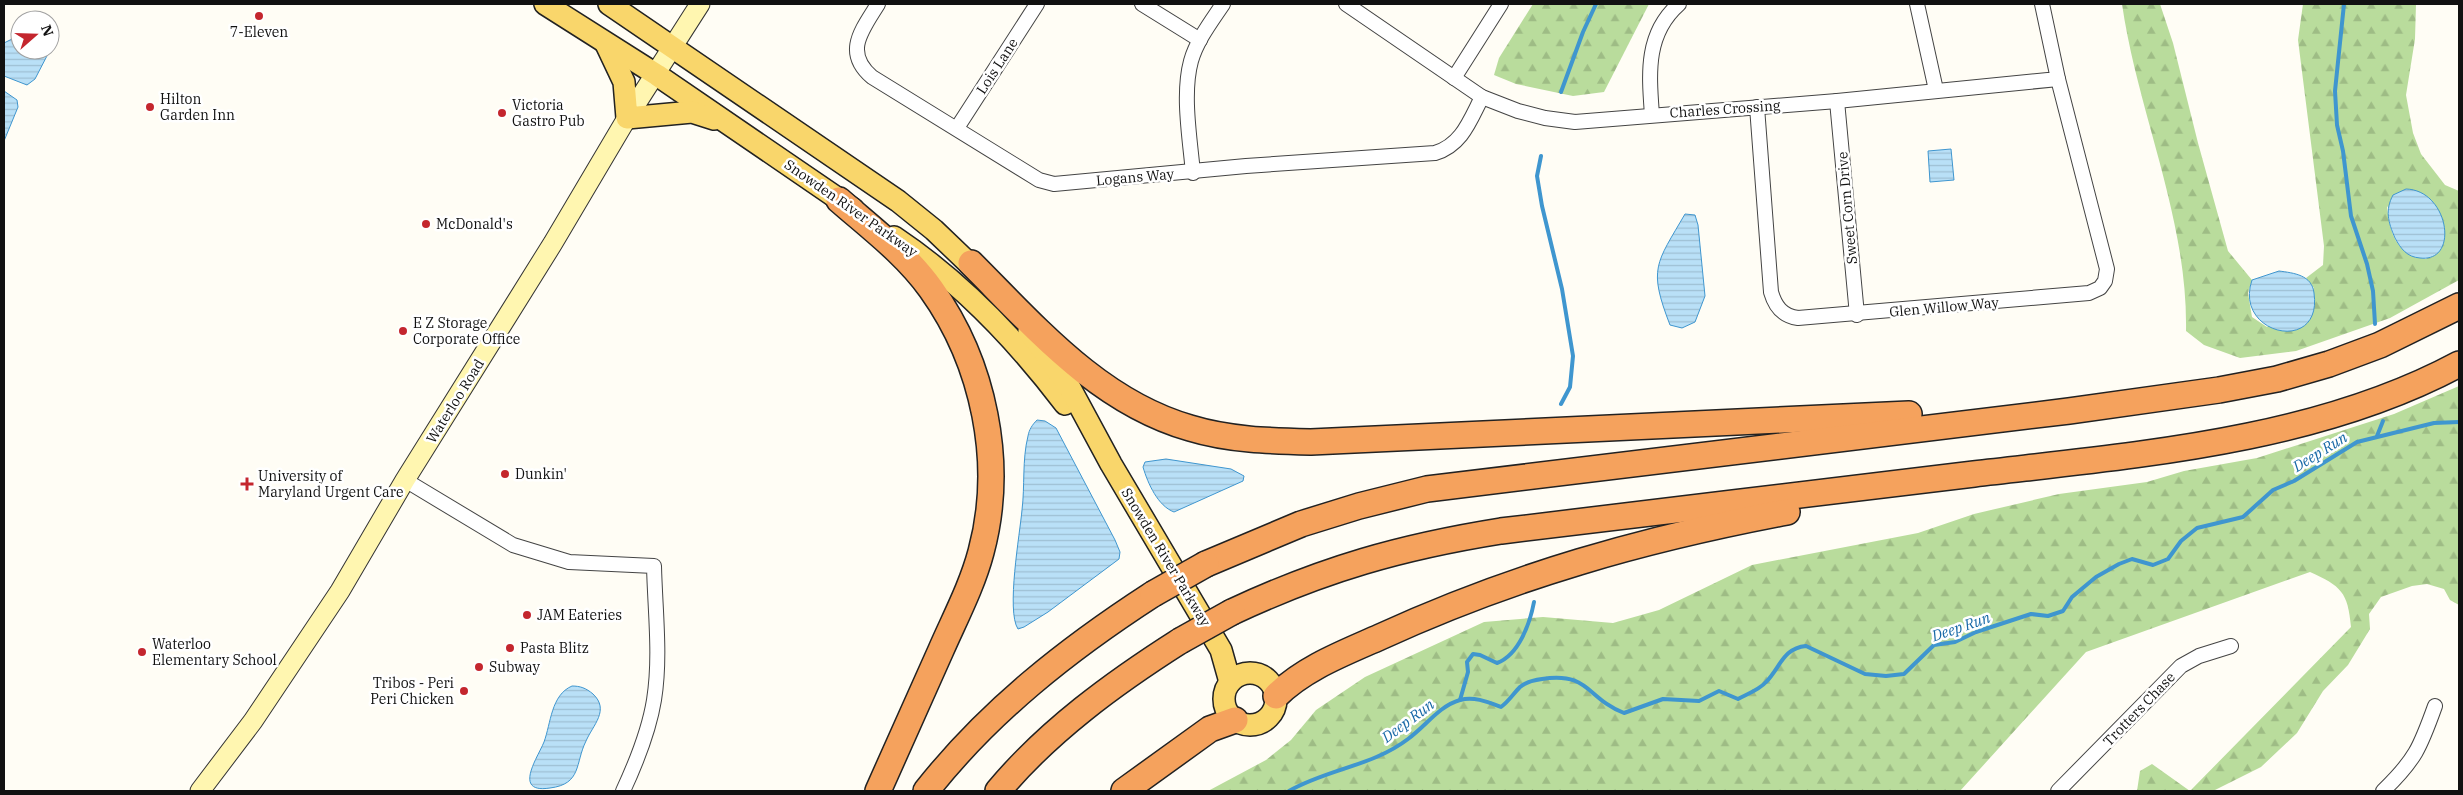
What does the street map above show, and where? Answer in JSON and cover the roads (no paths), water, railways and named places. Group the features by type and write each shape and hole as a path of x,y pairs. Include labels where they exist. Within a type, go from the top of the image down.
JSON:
{"highway":[{"path":"839,200 903,256 931,289 952,325 970,362 982,401 989,438 991,479 981,551 966,595 878,791"},
{"path":"971,263 1084,372 1114,394 1151,413 1190,428 1227,436 1268,441 1311,442 1898,415 2069,411"},
{"path":"926,791 971,739 1015,697 1081,643 1153,594 1206,564 1301,524 1359,506 1427,489 2069,411 2219,390 2277,379 2380,345 2459,306"},
{"path":"998,791 1049,739 1092,702 1132,672 1180,642 1232,612 1320,574 1374,557 1435,542 1501,531 1997,472 2226,441 2287,428 2345,411 2459,364"},
{"path":"1276,696 1298,677 1358,647 1418,620 1545,571 1618,549 1682,534 1997,472"},
{"path":"1124,791 1210,730 1235,720"}],"main road":[{"name":"Snowden River Parkway","path":"545,4 657,75 912,249 966,294 1013,343 1059,396 1111,464"},
{"name":"Snowden River Parkway","path":"608,4 898,201 971,263 1030,333 1070,388 1111,464 1221,650 1240,678 1224,698 1225,706 1235,720"},
{"name":"Waterloo Road","path":"200,791 253,721 340,591 405,480 553,243 627,118 657,75 700,4"},
{"path":"604,41 624,82 627,118 692,112 727,123"},
{"path":"1235,720 1251,725 1267,719 1275,704 1276,696 1268,681 1261,676 1240,678"}],"street":[{"name":"Logans Way","path":"878,4 860,32 856,47 862,68 872,77 1039,180 1054,184 1193,173 1246,166 1435,153 1448,149 1460,138 1482,96"},
{"name":"Lois Lane","path":"957,128 1037,4"},
{"path":"1142,4 1200,40"},
{"path":"1193,173 1187,116 1191,62 1200,40 1223,4"},
{"name":"Charles Crossing","path":"1346,4 1482,96 1518,111 1545,118 1575,122 1837,101 2058,79"},
{"path":"1454,78 1500,4"},
{"path":"1652,115 1649,77 1650,55 1658,31 1679,4"},
{"path":"1917,4 1936,90"},
{"path":"2042,4 2058,79"},
{"name":"Glen Willow Way","path":"1757,107 1771,292 1778,309 1790,317 1857,314 2029,300 2089,293 2100,288 2105,281 2107,269 2058,79"},
{"name":"Sweet Corn Drive","path":"1837,101 1857,314"},
{"path":"405,480 476,525 520,548 568,562 654,566 656,669 654,700 646,732 623,791"},
{"name":"Trotters Chase","path":"2058,791 2181,666 2198,656 2231,646"},
{"path":"2383,791 2413,759 2421,745 2435,706"}],"water":[{"path":"10,40 10,60 45,60 35,79 27,85 4,76 4,43"},
{"path":"4,91 17,100 18,107 4,141"},
{"path":"1951,149 1954,180 1930,182 1928,151"},
{"path":"2406,189 2421,192 2432,201 2440,213 2444,226 2444,239 2441,249 2433,257 2420,258 2408,254 2395,238 2388,216 2389,206 2393,195"},
{"path":"1685,214 1695,215 1698,225 1705,296 1695,322 1682,328 1670,325 1663,306 1657,278 1658,267 1667,244"},
{"path":"2279,271 2301,276 2310,282 2313,287 2313,312 2305,325 2293,331 2279,330 2266,325 2255,314 2250,299 2252,280"},
{"path":"1037,420 1045,421 1056,428 1120,552 1119,559 1048,612 1018,629 1013,606 1013,590 1023,501 1025,454 1029,432"},
{"path":"1166,459 1231,469 1244,476 1243,481 1174,512 1158,500 1143,467 1145,462"},
{"path":"572,686 578,686 593,694 598,700 600,712 586,741 573,777 560,786 539,788 532,785 530,773 544,742 556,703 565,690"}],"waterway":[{"path":"1561,92 1583,32 1596,4"},
{"path":"2344,4 2335,91 2337,125 2343,151 2351,216 2367,264 2373,291 2375,324"},
{"path":"1541,156 1537,176 1542,206 1562,289 1573,356 1570,387 1561,404"},
{"path":"2377,436 2383,421"},
{"name":"Deep Run","path":"1289,791 1319,777 1365,762 1394,748 1415,734 1452,703 1465,699 1476,699 1501,707 1520,687 1536,680 1570,679 1624,713 1663,699 1699,701 1719,691 1738,699 1763,685 1792,650 1806,646 1865,674 1886,676 1904,674 1934,645 1955,642 1976,632 2031,614 2048,616 2063,611 2072,597 2096,577 2119,564 2132,559 2153,565 2168,559 2181,541 2197,528 2243,517 2273,490 2294,481 2357,442 2434,423 2459,422"},
{"path":"1460,700 1468,672 1467,662 1473,654 1480,655 1497,663 1505,659 1512,653 1522,637 1530,619 1534,602"}],"place":[{"name":"7-Eleven","path":"259,16"},
{"name":"Hilton Garden Inn","path":"150,107"},
{"name":"Victoria Gastro Pub","path":"502,113"},
{"name":"McDonald's","path":"426,224"},
{"name":"E Z Storage Corporate Office","path":"403,331"},
{"name":"Dunkin'","path":"505,474"},
{"name":"University of Maryland Urgent Care","path":"247,484"},
{"name":"JAM Eateries","path":"527,615"},
{"name":"Pasta Blitz","path":"510,648"},
{"name":"Waterloo Elementary School","path":"142,652"},
{"name":"Subway","path":"479,667"},
{"name":"Tribos - Peri Peri Chicken","path":"464,691"}]}
